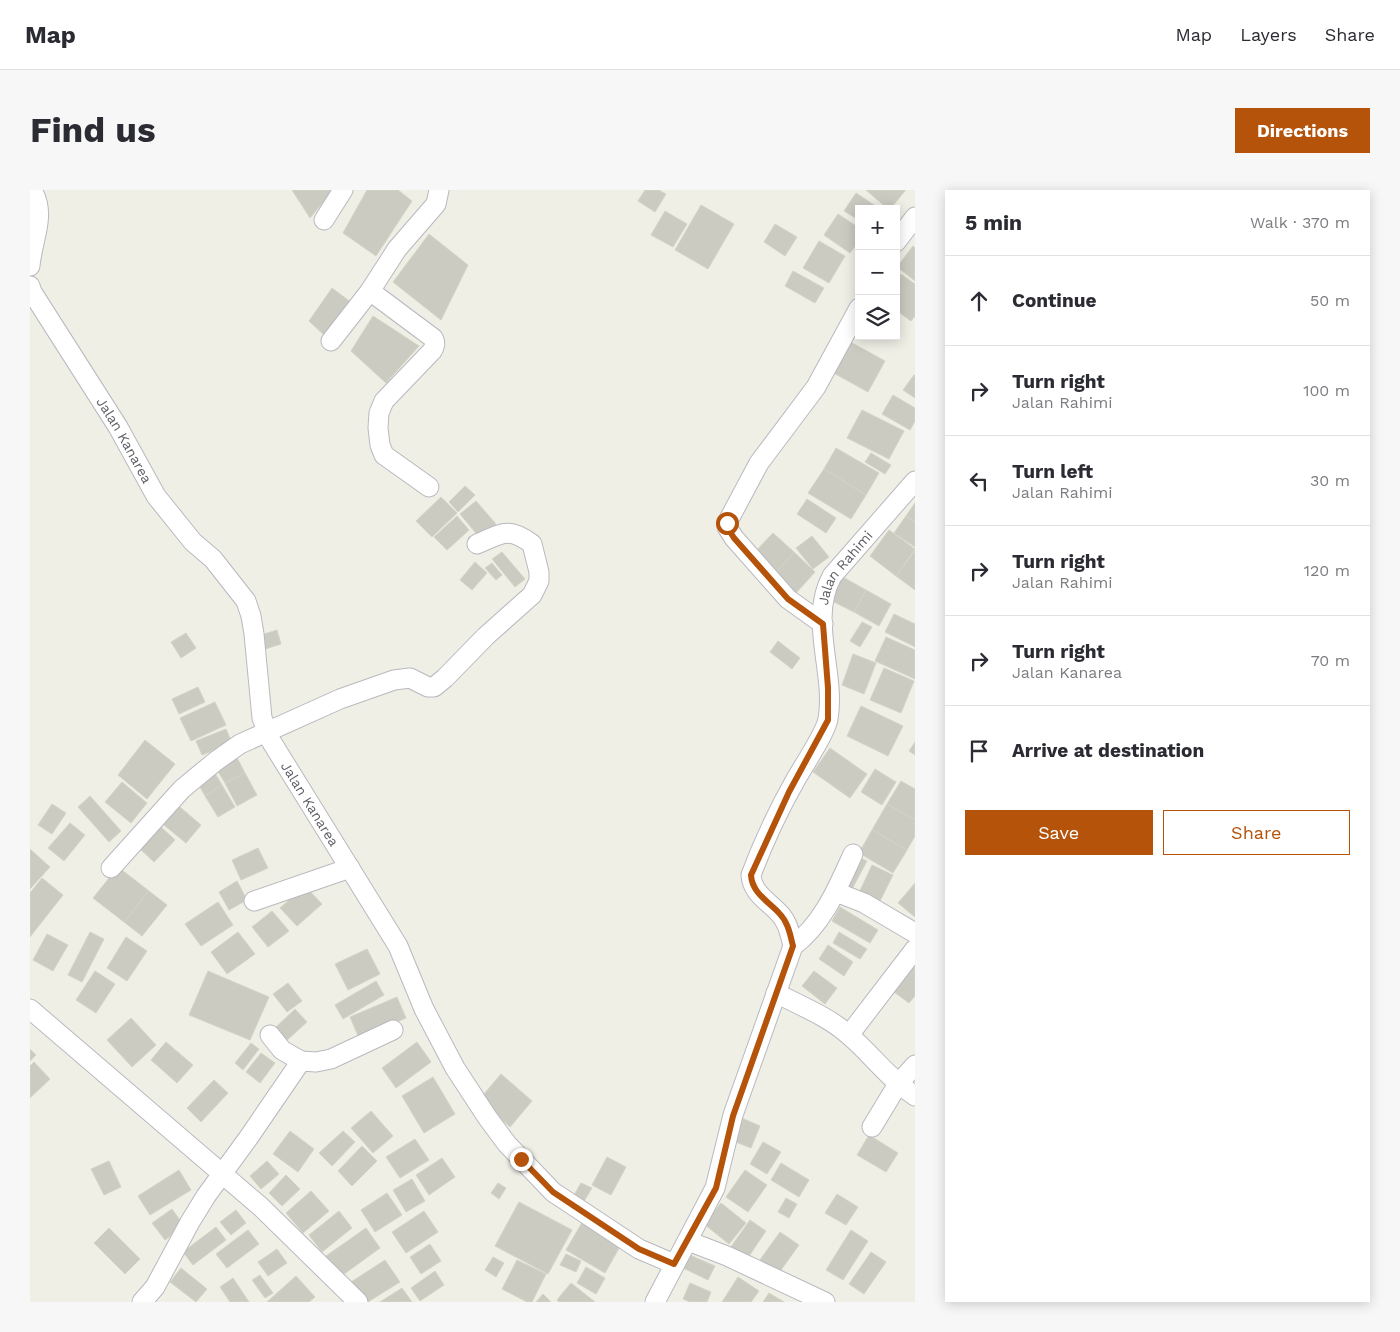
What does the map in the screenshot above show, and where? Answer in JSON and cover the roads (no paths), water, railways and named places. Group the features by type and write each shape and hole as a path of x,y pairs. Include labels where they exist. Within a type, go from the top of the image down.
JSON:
{"street":[{"path":"30,266 39,222 36,196 32,190"},
{"path":"324,220 343,190"},
{"path":"332,341 370,291 397,249 436,204 439,190"},
{"path":"900,237 915,217"},
{"name":"Jalan Kanarea","path":"30,286 118,427 156,496 193,542 213,559 246,601 254,634 262,718 267,731 282,760 316,811 398,946 424,1009 448,1054 487,1117 507,1144 553,1192 639,1249 674,1264"},
{"path":"370,291 433,338 434,341 435,347 432,351 384,401 379,413 378,428 380,446 384,455 429,487"},
{"path":"823,624 788,599 734,538 727,527 727,523 759,463 816,387 855,315"},
{"name":"Jalan Rahimi","path":"793,946 787,925 780,913 757,892 751,882 751,875 789,792 828,720 828,688 823,624 824,597 832,576 915,482"},
{"path":"111,868 182,789 240,744 340,700 394,680 410,678 434,687 445,678 486,636 532,595 538,581 532,544 520,535 506,532 477,544"},
{"path":"655,1302 716,1188 733,1116 793,946 815,924 836,892 853,854"},
{"path":"254,901 350,868"},
{"path":"836,892 864,903 915,933"},
{"path":"849,1035 915,949"},
{"path":"776,993 820,1016 849,1035 898,1084 915,1096"},
{"path":"30,1009 261,1207 358,1302"},
{"path":"270,1035 282,1050 301,1061 316,1062 331,1059 393,1030"},
{"path":"142,1302 155,1287 190,1222 222,1173 250,1137 301,1061"},
{"path":"872,1127 898,1084 915,1065"},
{"path":"688,1241 727,1256 825,1302"}]}
